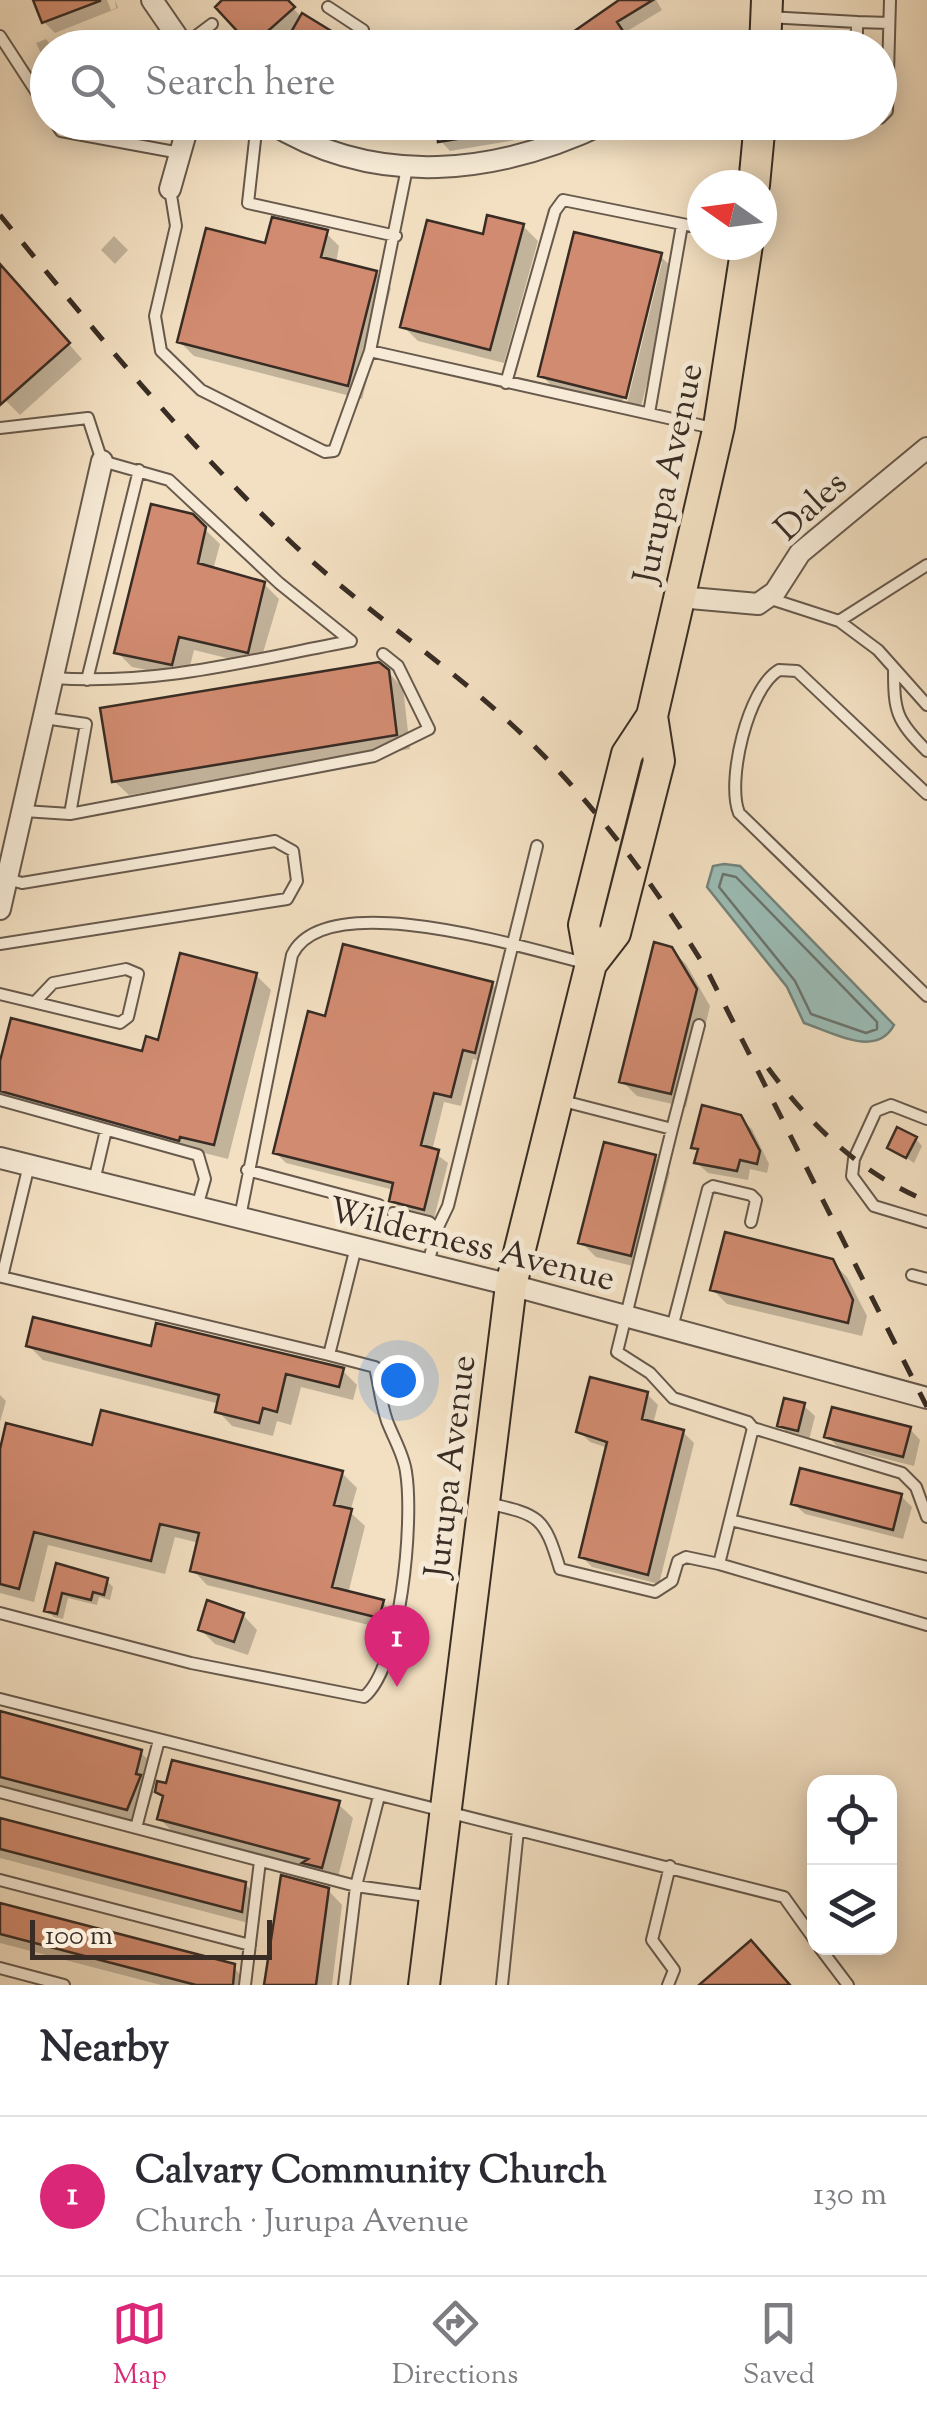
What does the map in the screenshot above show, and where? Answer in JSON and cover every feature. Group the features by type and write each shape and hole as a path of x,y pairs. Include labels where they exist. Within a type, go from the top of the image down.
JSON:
{"main road":[{"path":"755,170 758,140"},
{"name":"Jurupa Avenue","path":"424,1985 510,1285 591,964 615,933 658,761 652,716 718,430 745,260"}],"street":[{"path":"152,0 173,30"},
{"path":"170,189 184,140"},
{"path":"305,140 342,155 408,168 503,162 560,140"},
{"name":"Dales","path":"768,597 800,553 927,448"},
{"path":"0,909 102,461"},
{"path":"680,597 758,604 768,597"},
{"name":"Wilderness Avenue","path":"0,1158 510,1285 927,1398"}],"lane":[{"path":"889,30 890,0"},
{"path":"328,7 363,30"},
{"path":"766,8 889,23"},
{"path":"857,22 857,30"},
{"path":"204,30 212,24"},
{"path":"0,36 30,82"},
{"path":"113,140 180,153"},
{"path":"255,140 248,204 396,236"},
{"path":"170,189 176,226 155,316 161,351 201,390 325,452 334,451 370,351 408,168"},
{"path":"506,383 555,210 563,200 687,225"},
{"path":"649,413 682,224"},
{"path":"370,351 718,430"},
{"path":"0,428 88,418 102,461 169,480 280,583 350,641 184,676 50,678"},
{"path":"87,680 140,470"},
{"path":"839,621 927,566"},
{"path":"768,597 839,621 878,650 927,705"},
{"path":"24,811 70,814 374,756 429,729 398,666 383,654"},
{"path":"894,668 894,710 904,728 927,750"},
{"path":"927,794 818,686 797,672 779,670 758,693 738,756 732,798 738,813 927,996"},
{"path":"41,718 86,724 70,814"},
{"path":"0,944 287,899 297,881 293,851 275,841 22,882 8,879"},
{"path":"428,1264 437,1228 448,1206 537,846"},
{"path":"240,1218 292,955 304,939 370,922 433,926 591,964"},
{"path":"0,994 120,1023 128,1017 138,974 126,968 53,983 36,1001"},
{"path":"699,1025 617,1352 621,1359 650,1373 673,1398 748,1422 753,1428 902,1473 916,1488 927,1517"},
{"path":"0,1100 198,1155 205,1179 197,1207"},
{"path":"557,1100 672,1128"},
{"path":"927,1119 891,1105 876,1111 854,1159 852,1176 874,1206 927,1222"},
{"path":"94,1182 106,1130"},
{"path":"0,1613 191,1663 364,1697 378,1685 405,1562 406,1471 385,1416 375,1367 1,1276 29,1166"},
{"path":"247,1170 378,1205"},
{"path":"672,1329 708,1189 714,1186 751,1195 756,1200 751,1222"},
{"path":"394,1213 429,1222 437,1228"},
{"path":"329,1356 356,1246"},
{"path":"912,1275 927,1278"},
{"path":"719,1564 753,1428"},
{"path":"482,1502 532,1513 548,1528 560,1569 655,1592 672,1581 678,1561 686,1557 927,1625"},
{"path":"730,1520 927,1567"},
{"path":"0,1698 784,1897 807,1929"},
{"path":"136,1828 160,1740"},
{"path":"0,1792 356,1886 435,1897"},
{"path":"344,1985 356,1886 379,1796"},
{"path":"502,1985 518,1830"},
{"path":"245,1985 260,1861"},
{"path":"668,1985 674,1970 652,1940 670,1866"},
{"path":"0,1880 250,1945"},
{"path":"825,1955 848,1985"},
{"path":"0,1968 64,1985"}],"water":[{"path":"713,866 740,866 894,1025 886,1035 865,1042 804,1023 787,987 707,887"}],"building":[{"path":"33,0 100,0 100,1 42,23"},
{"path":"222,0 288,0 295,7 269,30 236,30 215,7"},
{"path":"619,0 653,0 617,22 622,30 576,30"},
{"path":"302,13 330,30 292,30"},
{"path":"487,215 524,224 490,350 400,327 427,220 483,234"},
{"path":"272,217 328,230 321,257 377,271 348,386 177,342 206,228 265,243"},
{"path":"574,232 662,253 626,398 538,376"},
{"path":"0,264 70,343 0,405"},
{"path":"151,504 193,514 206,527 198,563 265,582 248,653 179,637 172,665 114,653"},
{"path":"379,662 389,670 397,735 112,782 100,708"},
{"path":"654,942 672,947 697,989 671,1094 619,1082"},
{"path":"343,944 493,982 475,1053 463,1050 451,1097 434,1093 421,1145 439,1150 424,1210 389,1201 393,1183 273,1153 308,1011 325,1016"},
{"path":"180,953 257,973 214,1145 180,1137 179,1141 0,1091 0,1061 11,1018 142,1051 146,1036 158,1040"},
{"path":"702,1105 741,1115 760,1151 757,1164 740,1160 737,1171 694,1163 698,1149 691,1148"},
{"path":"897,1127 917,1137 906,1158 887,1148"},
{"path":"604,1142 656,1155 631,1256 578,1243"},
{"path":"725,1232 833,1259 853,1300 848,1323 710,1290"},
{"path":"33,1317 151,1346 156,1323 344,1368 339,1387 286,1374 277,1412 263,1408 259,1423 215,1412 219,1395 26,1346"},
{"path":"590,1377 648,1392 642,1419 684,1430 648,1575 579,1557 607,1442 576,1432"},
{"path":"784,1398 805,1403 798,1431 777,1426"},
{"path":"832,1407 911,1427 903,1457 824,1437"},
{"path":"101,1410 343,1471 334,1505 352,1509 332,1587 384,1600 379,1618 190,1571 199,1533 160,1524 151,1561 34,1532 19,1589 0,1584 0,1449 6,1423 92,1445"},
{"path":"800,1468 902,1494 893,1530 791,1504"},
{"path":"56,1563 108,1578 104,1595 93,1592 91,1600 62,1593 57,1614 44,1611"},
{"path":"207,1600 244,1613 234,1642 198,1630"},
{"path":"0,1711 142,1750 136,1774 141,1775 127,1810 0,1777"},
{"path":"172,1760 340,1801 322,1868 302,1863 308,1859 157,1819 163,1796 155,1792 157,1781 166,1783"},
{"path":"0,1818 246,1882 242,1912 0,1849"},
{"path":"281,1875 329,1888 316,1985 264,1985"},
{"path":"0,1903 235,1964 233,1985 196,1985 0,1934"},
{"path":"751,1940 790,1985 699,1985"}],"railway":[{"path":"0,215 141,384 253,506 319,567 510,723 566,779 618,840 708,972 927,1407"},
{"path":"768,1068 838,1146 880,1177 927,1201"}],"place":[{"name":"Calvary Community Church","path":"397,1687"}]}
